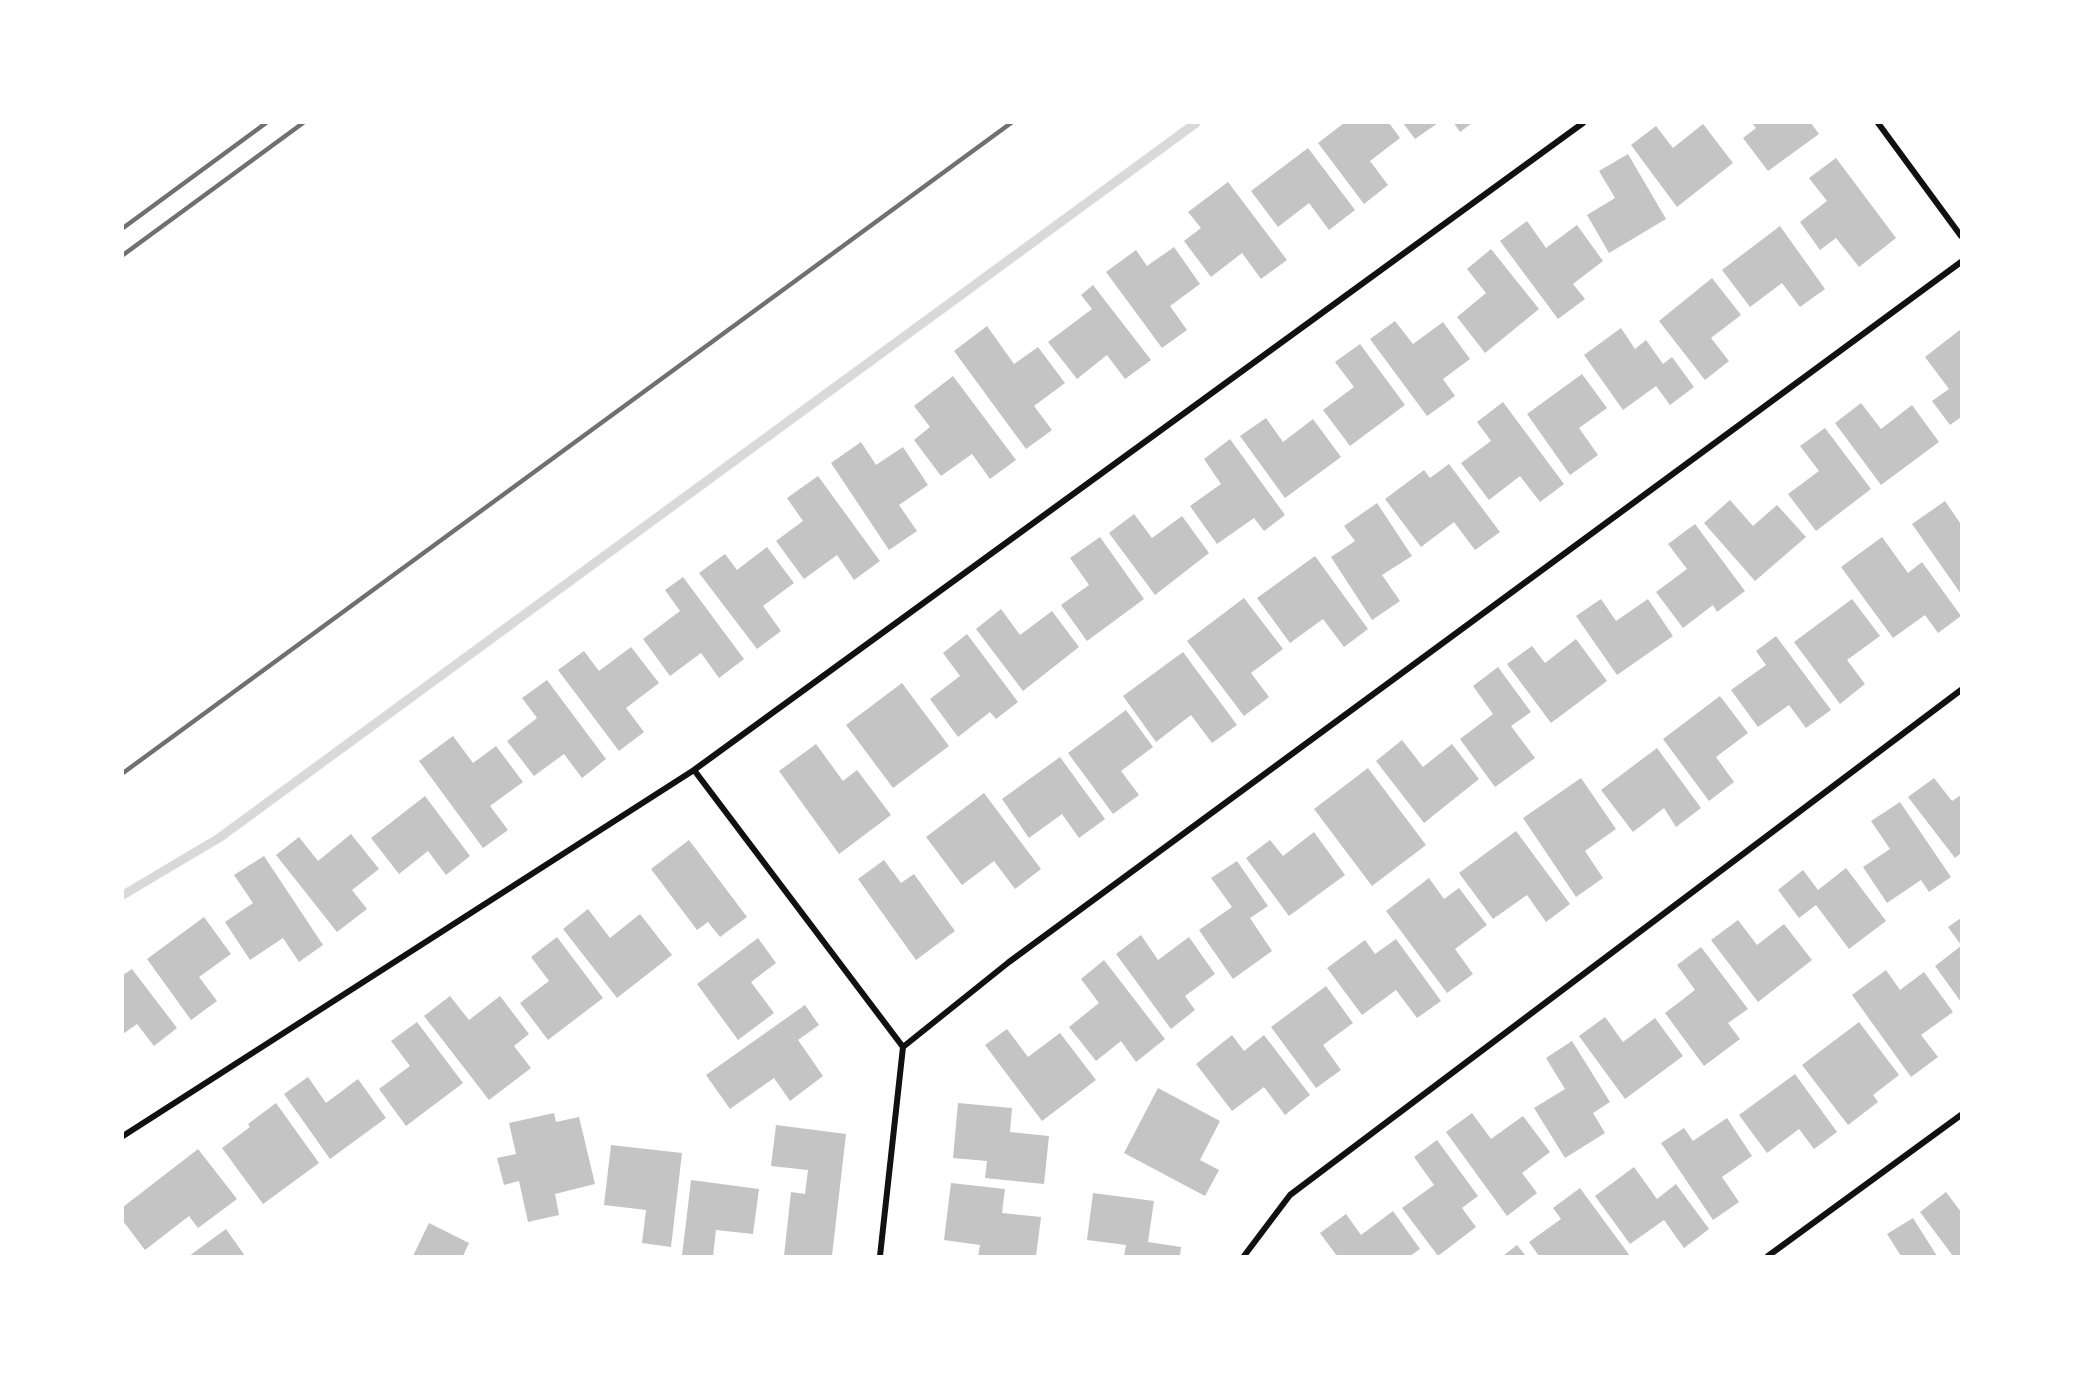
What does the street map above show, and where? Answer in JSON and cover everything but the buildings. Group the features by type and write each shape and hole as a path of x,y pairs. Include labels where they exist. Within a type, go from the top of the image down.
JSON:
{"street":[{"path":"123,1136 694,770 1583,123"},
{"path":"1878,123 1961,236"},
{"path":"903,1047 1009,962 1961,262"},
{"path":"1244,1256 1290,1195 1961,690"},
{"path":"694,770 903,1047 880,1256"},
{"path":"1768,1256 1961,1115"}],"waterway":[{"path":"123,895 219,838 1196,123"}],"railway":[{"path":"123,228 266,123"},
{"path":"123,255 303,123"},
{"path":"123,773 1011,123"}]}
